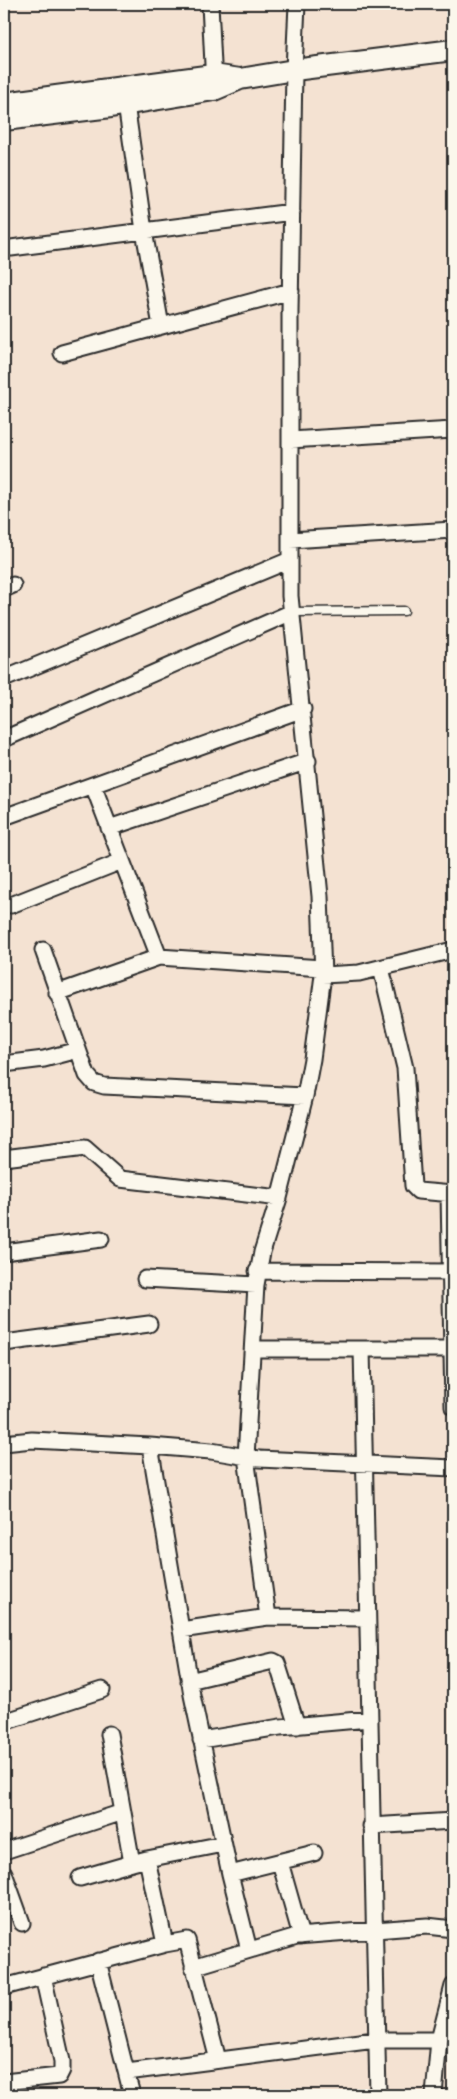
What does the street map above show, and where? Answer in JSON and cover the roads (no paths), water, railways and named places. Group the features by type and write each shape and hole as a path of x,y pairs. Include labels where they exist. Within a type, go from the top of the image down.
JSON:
{"street":[{"path":"210,4 214,82"},
{"path":"268,1617 246,1457 257,1278 305,1096 312,1059 322,971 320,896 292,612 290,560 290,291 297,4"},
{"path":"4,102 240,79 294,70 453,50"},
{"path":"4,120 126,104 214,82"},
{"path":"126,104 144,231 161,326"},
{"path":"11,248 292,212"},
{"path":"62,353 290,291"},
{"path":"290,440 453,430"},
{"path":"290,540 453,530"},
{"path":"4,679 290,560"},
{"path":"4,739 292,612"},
{"path":"4,817 303,709"},
{"path":"109,828 308,761"},
{"path":"93,785 159,957"},
{"path":"11,905 122,861"},
{"path":"43,950 87,1075 94,1084 305,1096"},
{"path":"57,993 159,957 359,973 453,950"},
{"path":"380,968 405,1068 413,1186 418,1191 451,1194 453,1407"},
{"path":"4,1064 44,1059 78,1050"},
{"path":"4,1158 76,1147 85,1148 120,1179 279,1198"},
{"path":"4,1252 101,1239"},
{"path":"145,1279 257,1278 453,1272"},
{"path":"4,1343 149,1324"},
{"path":"253,1349 453,1349"},
{"path":"362,1349 375,2040 378,2095"},
{"path":"4,1443 32,1440 150,1446 211,1451 246,1457 453,1468"},
{"path":"150,1446 189,1681 223,1844 249,1950"},
{"path":"181,1630 268,1617 367,1618"},
{"path":"189,1681 273,1661 277,1663 297,1726"},
{"path":"4,1722 102,1690"},
{"path":"201,1740 297,1726 370,1719"},
{"path":"109,1734 123,1812 165,1944"},
{"path":"4,1851 123,1812"},
{"path":"372,1826 453,1821"},
{"path":"80,1878 140,1861 223,1844"},
{"path":"230,1874 314,1854"},
{"path":"280,1862 301,1936"},
{"path":"4,1872 22,1923"},
{"path":"193,1967 301,1936 427,1926 453,1929"},
{"path":"4,1988 98,1961 187,1940 218,2060"},
{"path":"98,1961 132,2095"},
{"path":"4,2082 60,2076 62,2061 42,1976"},
{"path":"434,2095 439,2040 449,2017 453,1989"},
{"path":"127,2072 375,2040 439,2040"}],"lane":[{"path":"292,612 404,611"}]}
